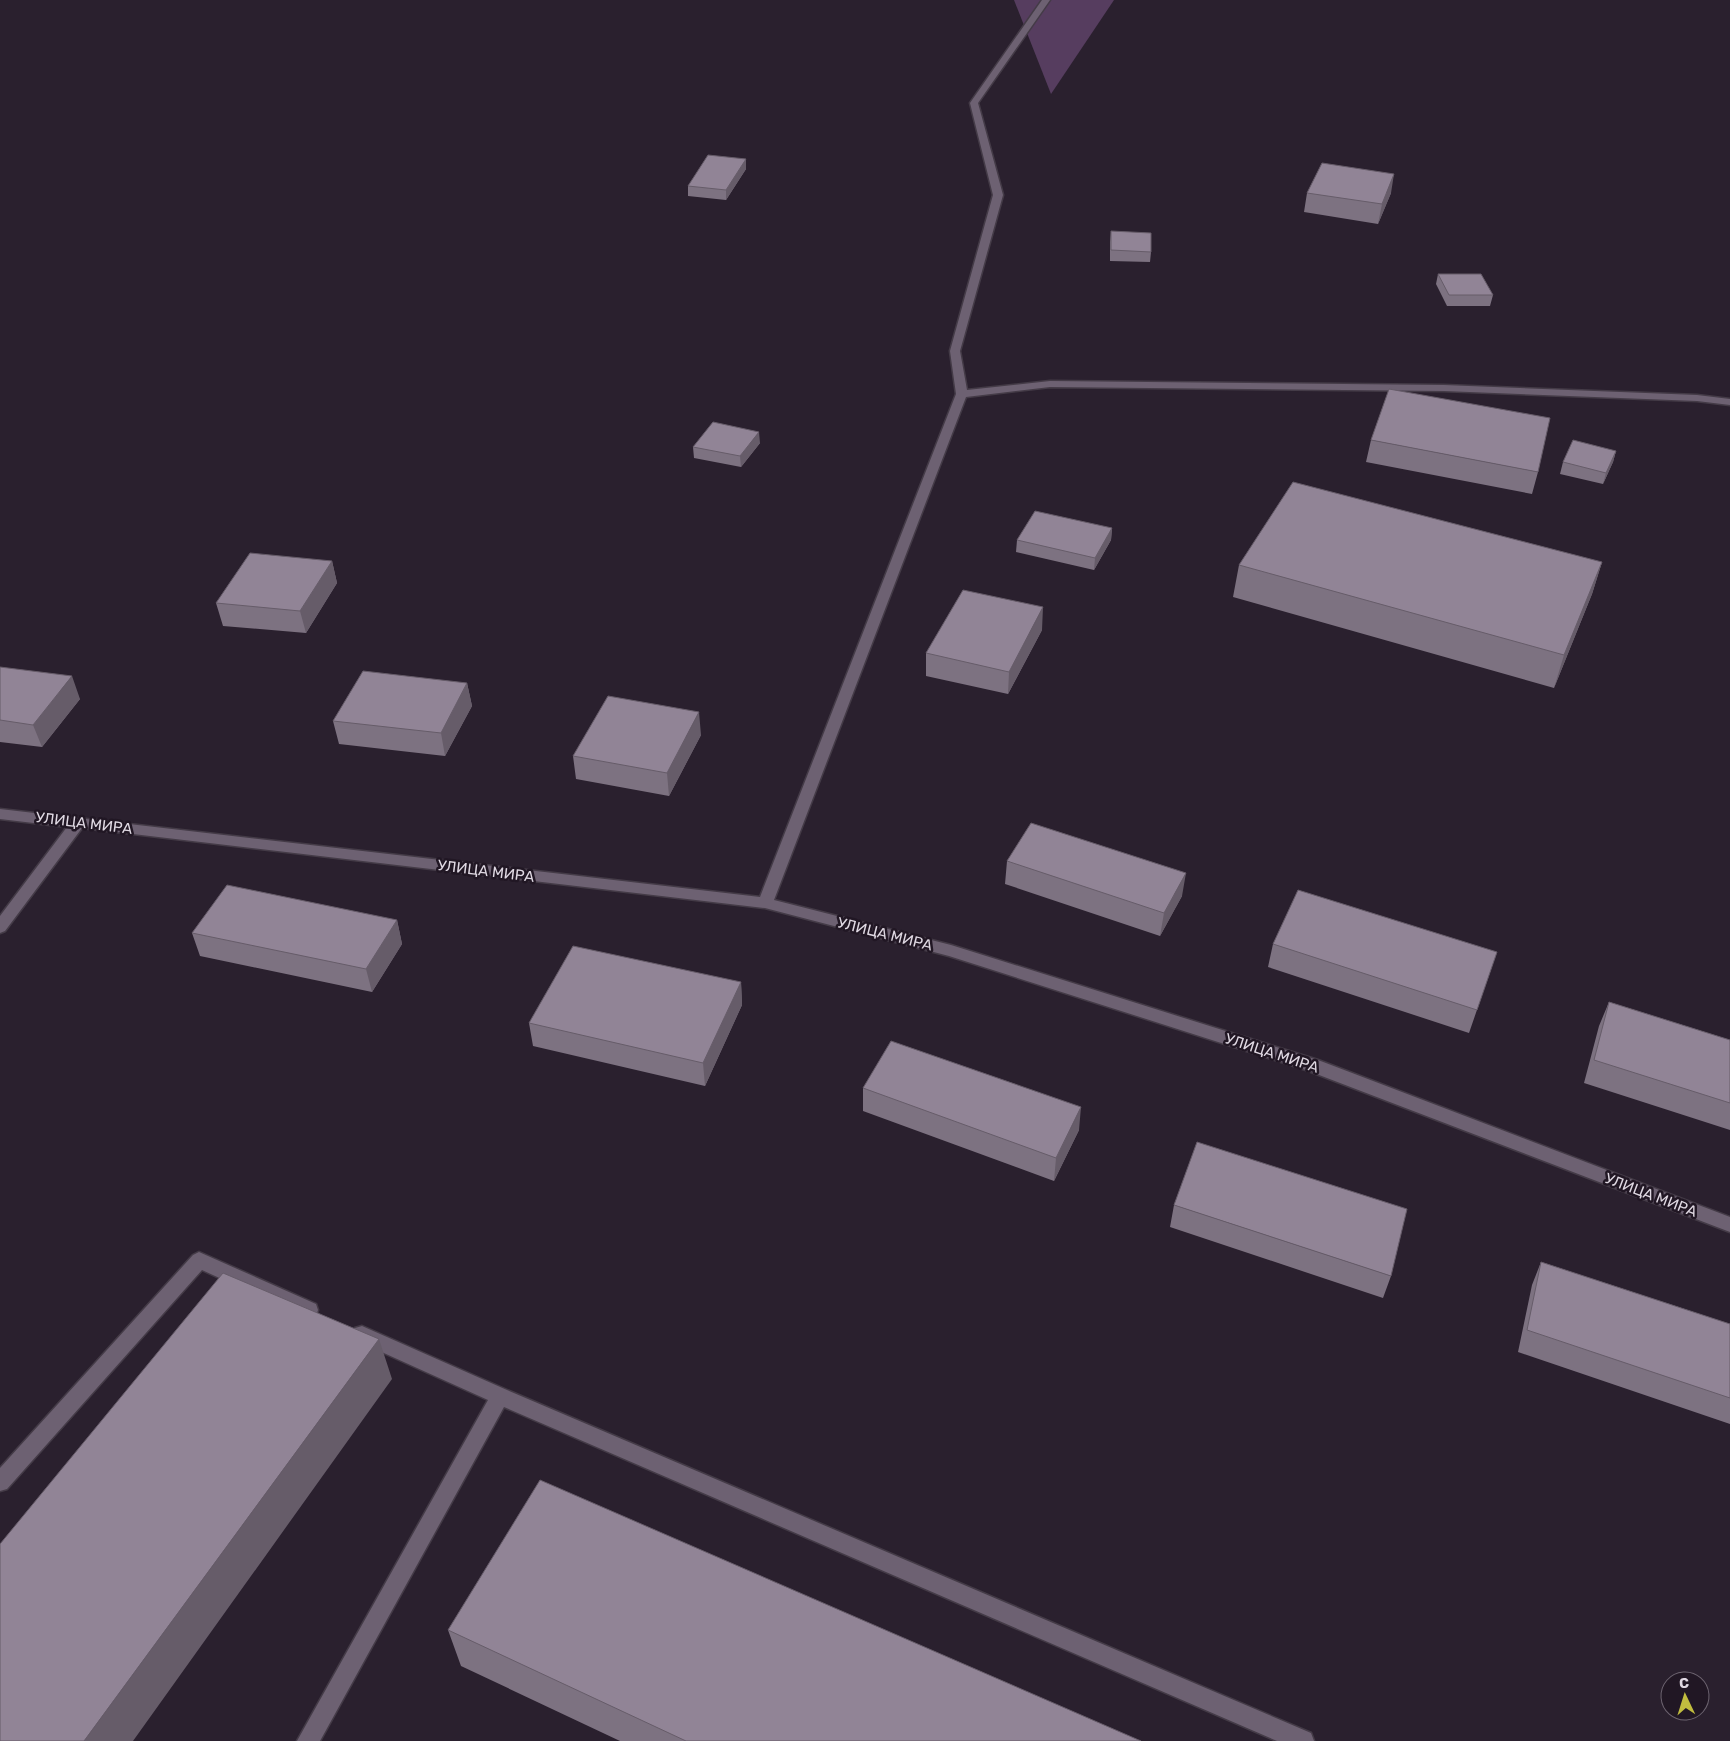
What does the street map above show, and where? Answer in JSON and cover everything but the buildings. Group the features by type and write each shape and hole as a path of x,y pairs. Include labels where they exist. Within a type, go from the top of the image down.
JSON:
{"street":[{"path":"765,903 962,394 955,351 998,195 974,103 1046,0"},
{"path":"962,394 1050,384 1444,388 1697,398 1730,403"},
{"name":"УЛИЦА МИРА","path":"0,814 765,903 951,951 1312,1065 1730,1225"},
{"path":"0,927 78,823"},
{"path":"0,1482 199,1260 323,1316"},
{"path":"349,1328 500,1396 1303,1741"},
{"path":"308,1741 500,1396"}],"shaded area":[{"path":"1014,0 1114,0 1051,94"}]}
